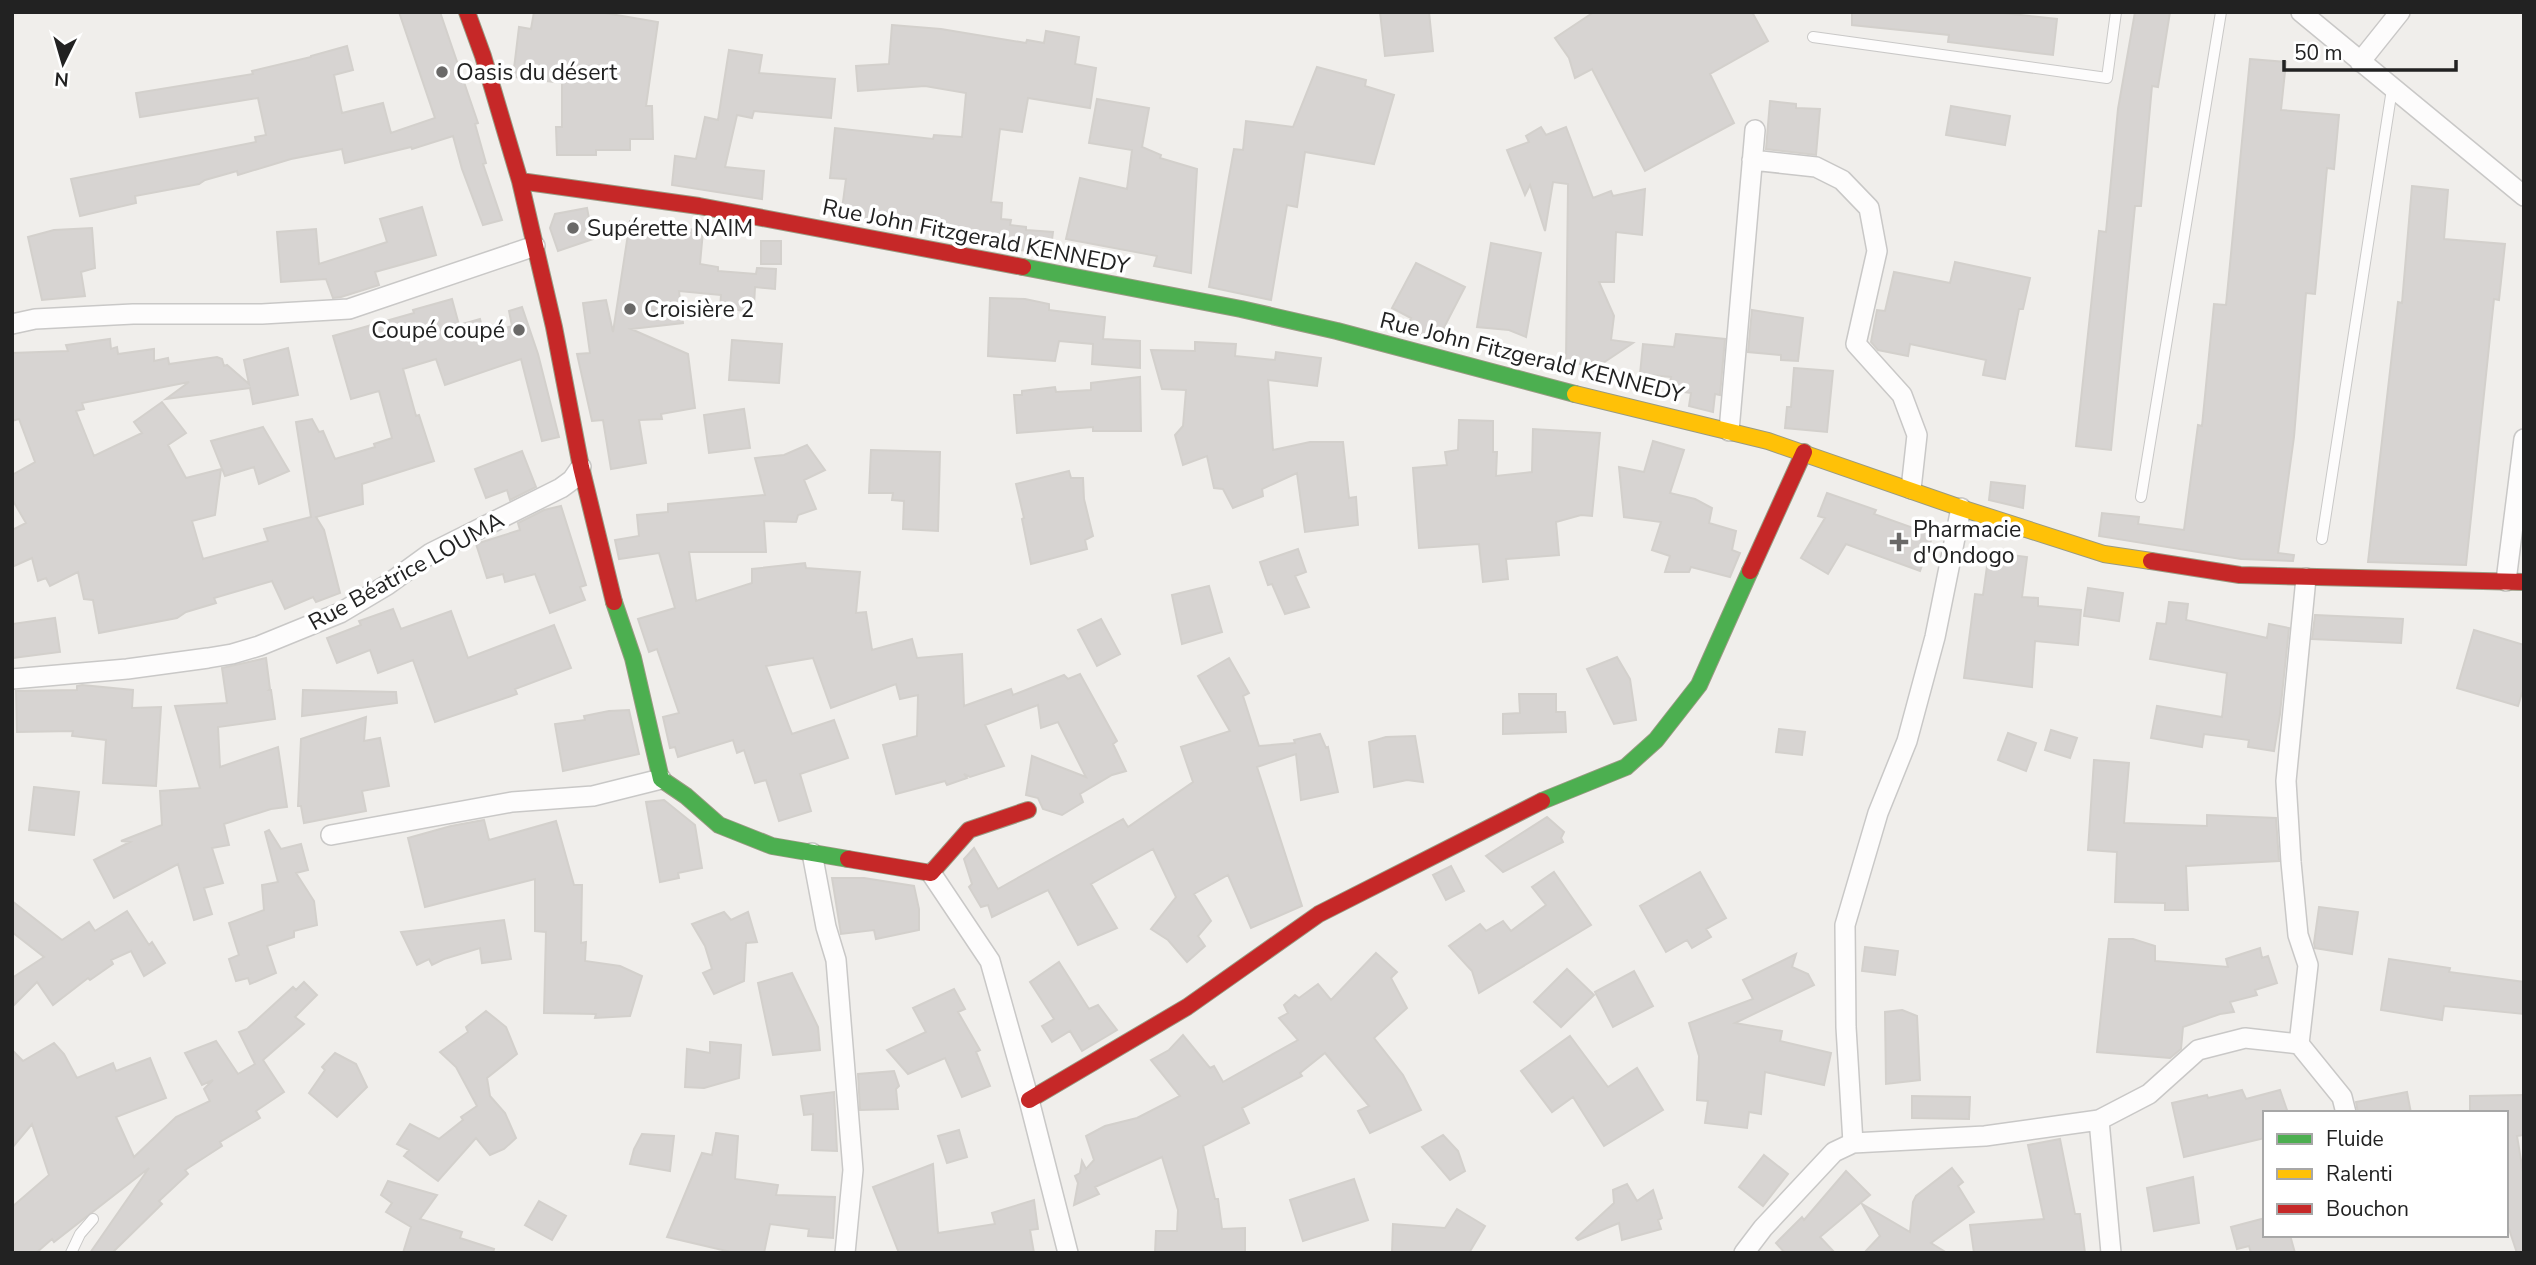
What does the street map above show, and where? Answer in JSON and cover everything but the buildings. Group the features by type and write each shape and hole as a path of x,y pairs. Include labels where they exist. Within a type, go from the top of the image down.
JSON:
{"street":[{"path":"467,12 483,56 520,181 554,327 581,467 611,592 633,658 661,779 686,796 719,825 772,846 931,873 990,961 1068,1253"},
{"path":"2301,12 2524,196"},
{"path":"2360,62 2400,12"},
{"path":"1729,431 1755,130"},
{"path":"1752,160 1816,167 1842,180 1869,208 1877,251 1856,344 1902,395 1917,435 1911,489"},
{"name":"Rue John Fitzgerald KENNEDY","path":"520,181 699,206 1241,309 1424,353 1804,452 1961,508 2104,554 2240,575 2515,582"},
{"path":"12,324 35,319 133,314 262,314 349,309 535,246"},
{"path":"2515,582 2524,439"},
{"path":"1029,1100 1187,1007 1319,914 1545,799 1626,767 1657,740 1699,685 1804,452"},
{"name":"Rue Béatrice LOUMA","path":"12,679 208,659 259,646 352,606 431,553 561,488 572,480 581,467"},
{"path":"1853,1143 1846,1027 1845,925 1878,813 1910,728 1936,637 1961,508"},
{"path":"2299,1044 2308,965 2298,935 2286,781 2306,578"},
{"path":"331,835 512,802 593,796 661,779"},
{"path":"931,873 969,830 1028,810"},
{"path":"812,853 825,927 836,960 853,1170 845,1253"},
{"path":"1744,1253 1763,1228 1834,1152 1853,1143 1985,1136 2099,1120 2149,1094 2198,1050 2245,1038 2299,1044 2342,1097 2346,1111"},
{"path":"2099,1120 2111,1253"}],"lane":[{"path":"1813,37 2106,78 2116,12"},
{"path":"2141,497 2221,12"},
{"path":"2322,539 2392,89"},
{"path":"71,1253 80,1234 93,1219"}],"traffic: fast":[{"path":"1023,267 1241,309 1337,331 1575,394"},
{"path":"1542,801 1626,767 1656,740 1699,685 1750,571"},
{"path":"614,602 633,658 661,779 686,796 719,825 772,846 848,859"}],"traffic: slow":[{"path":"1575,394 1768,441 2104,554 2151,561"}],"traffic: jam":[{"path":"467,12 483,56 520,181 554,327 581,467 614,602"},
{"path":"520,181 699,206 1023,267"},
{"path":"1750,571 1804,452"},
{"path":"2151,561 2240,575 2524,582"},
{"path":"1029,1100 1187,1007 1319,914 1542,801"},
{"path":"848,859 931,873 969,830 1028,810"}],"place":[{"name":"Oasis du désert","path":"442,72"},
{"name":"Supérette NAIM","path":"573,228"},
{"name":"Croisière 2","path":"630,309"},
{"name":"Coupé coupé","path":"519,330"},
{"name":"Pharmacie d'Ondogo","path":"1899,542"}]}
